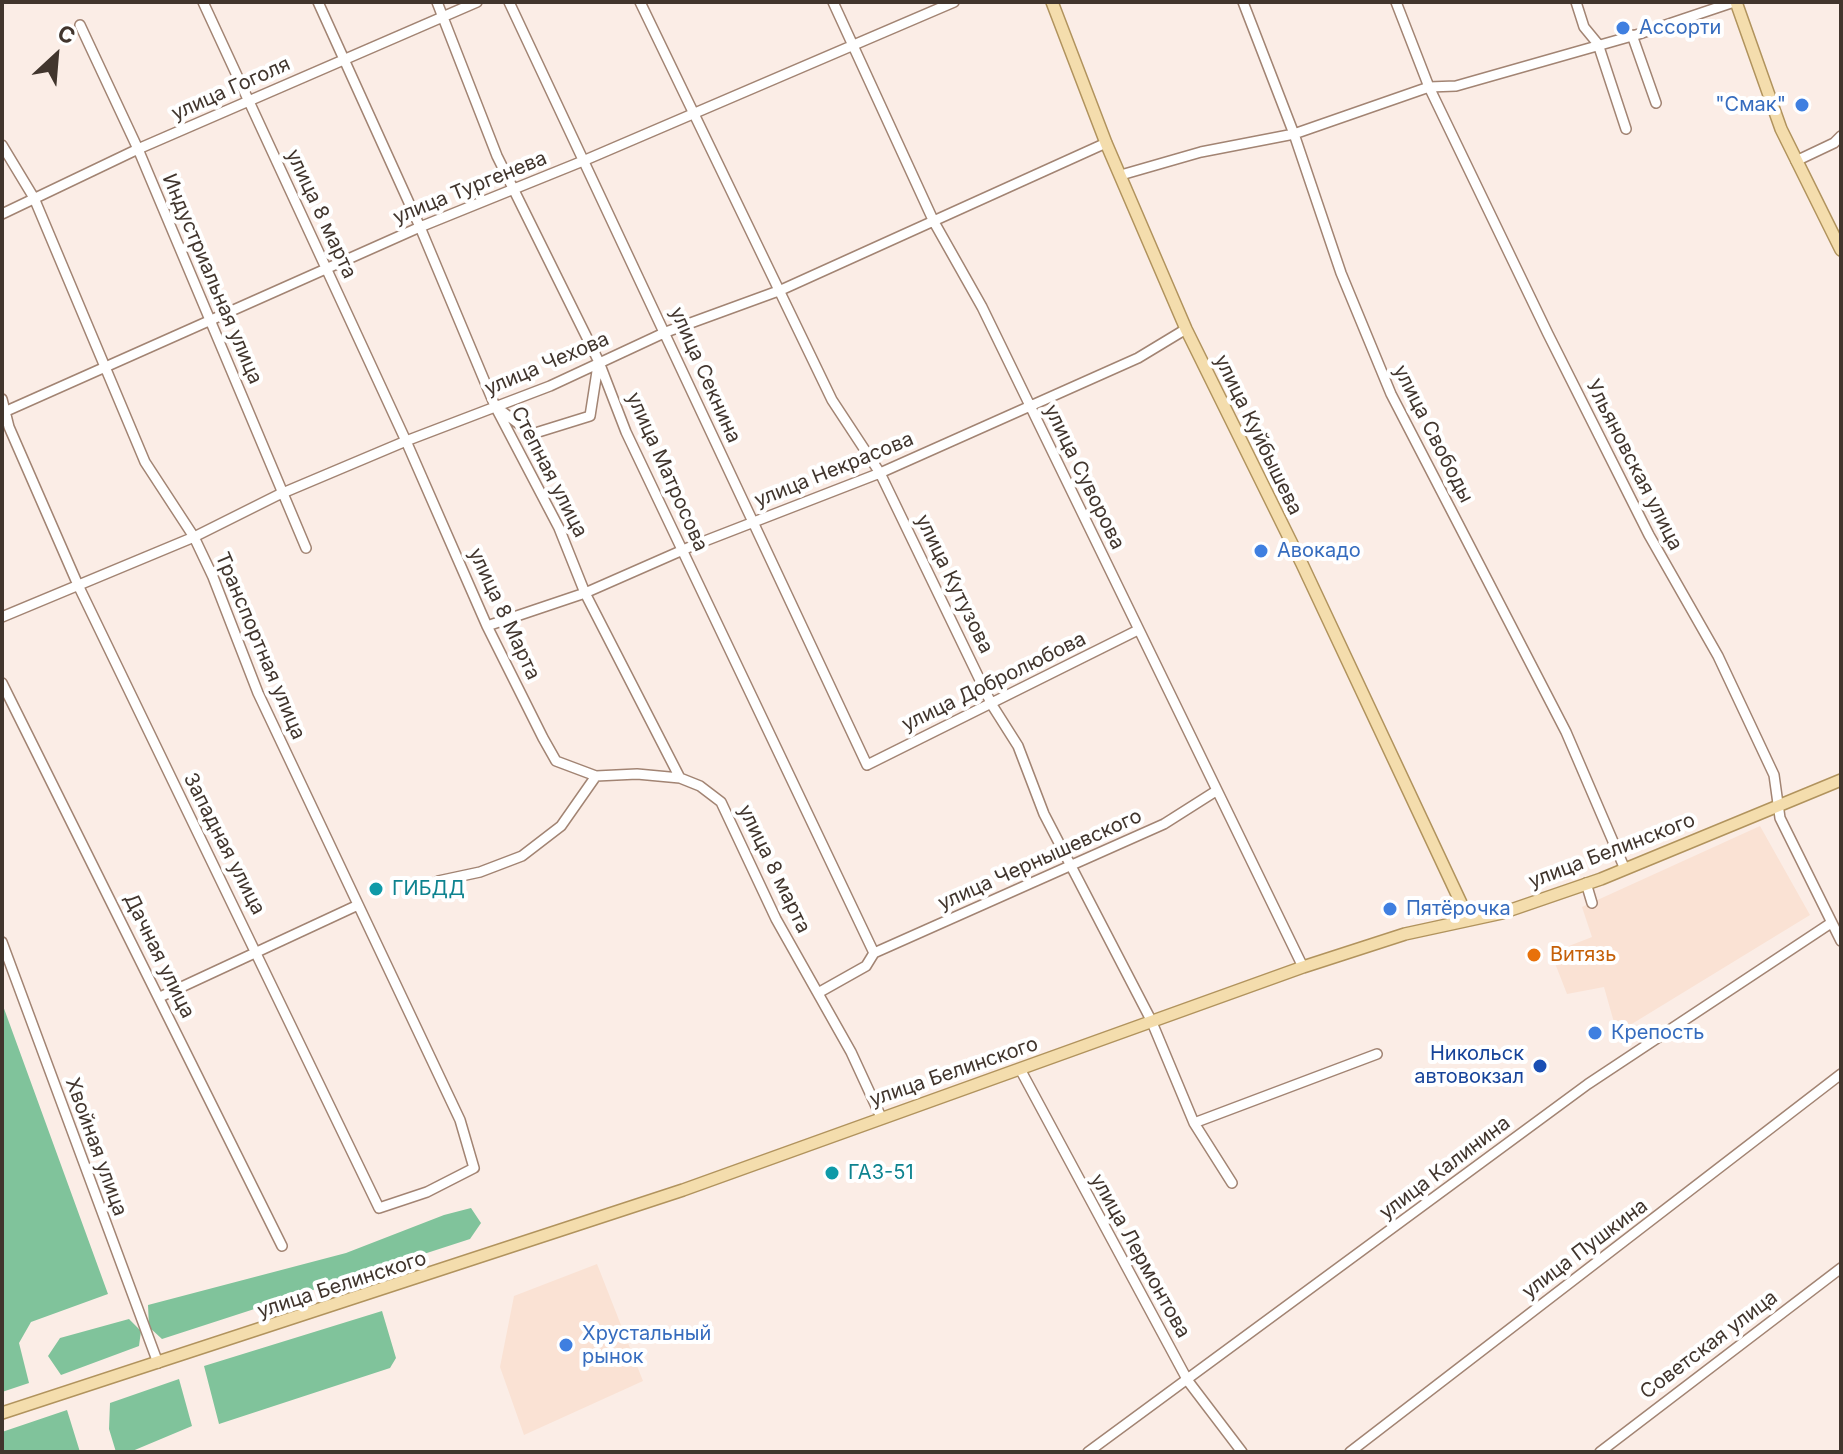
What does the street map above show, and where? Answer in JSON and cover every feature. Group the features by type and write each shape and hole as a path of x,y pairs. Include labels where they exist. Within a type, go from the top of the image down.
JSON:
{"main road":[{"name":"улица Куйбышева","path":"1052,2 1106,143 1186,329 1302,564 1469,920"},
{"path":"1735,2 1796,161 1841,250"},
{"name":"улица Белинского","path":"2,1413 683,1190 1303,967 1405,934 1502,913 1586,883 1841,780"}],"street":[{"name":"улица 8 марта","path":"203,2 406,441"},
{"name":"Степная улица","path":"318,2 420,227 495,406 559,528 585,593 680,778"},
{"name":"улица Матросова","path":"437,2 512,188 599,362 626,432 776,741 874,953"},
{"name":"улица Гоголя","path":"2,214 138,149 477,2"},
{"name":"улица Секнина","path":"509,2 867,765"},
{"name":"улица Кутузова","path":"640,2 832,400 880,473 992,705 1018,746 1044,814 1151,1020 1194,1123 1232,1183"},
{"name":"улица Суворова","path":"833,2 934,222 982,307 1303,967"},
{"name":"улица Тургенева","path":"5,412 420,227 695,114 954,2"},
{"name":"улица Свободы","path":"1243,2 1294,134 1341,273 1391,394 1566,732 1624,867"},
{"name":"Ульяновская улица","path":"1396,2 1429,87 1642,522 1718,656 1774,775 1780,818 1841,941"},
{"path":"1576,2 1584,27 1598,44 1626,129"},
{"path":"1121,175 1201,152 1294,134 1429,87 1456,86 1735,2"},
{"name":"Индустриальная улица","path":"80,25 138,149 207,320 306,548"},
{"path":"1632,35 1656,103"},
{"path":"1796,161 1834,143 1841,136"},
{"name":"улица Чехова","path":"2,617 194,537 283,493 406,441 550,386 666,332 781,290 1106,143"},
{"name":"Транспортная улица","path":"2,145 34,198 107,364 145,462 194,537 258,693 460,1120 474,1168"},
{"name":"улица Некрасова","path":"487,626 585,593 681,550 880,473 1138,358 1186,329"},
{"path":"495,406 532,434 590,416 599,362"},
{"name":"Западная улица","path":"2,399 9,427 78,585 258,951 379,1208 427,1192 474,1168"},
{"name":"улица 8 Марта","path":"406,441 487,626 556,761 596,776"},
{"name":"улица Добролюбова","path":"867,765 1138,630"},
{"name":"Дачная улица","path":"2,683 282,1246"},
{"name":"улица 8 марта","path":"596,776 637,774 680,778 700,786 721,802 776,919 851,1052 881,1117"},
{"path":"438,881 480,872 522,856 561,826 596,776"},
{"name":"улица Чернышевского","path":"818,993 866,966 874,953 1164,824 1216,791"},
{"path":"1586,883 1592,903"},
{"path":"160,997 358,905"},
{"name":"улица Калинина","path":"1088,1452 1588,1084 1831,923"},
{"name":"Хвойная улица","path":"2,942 158,1363"},
{"path":"1194,1123 1377,1054"},
{"name":"улица Лермонтова","path":"1020,1069 1188,1381 1242,1452"},
{"name":"улица Пушкина","path":"1350,1452 1841,1074"},
{"name":"Советская улица","path":"1600,1452 1841,1268"}],"shaded area":[{"path":"1760,826 1810,915 1617,1033 1604,987 1567,994 1551,953 1592,937 1582,907"},
{"name":"Хрустальный рынок","path":"597,1264 643,1381 524,1435 500,1367 514,1296"}],"green space":[{"path":"2,1003 108,1294 31,1322 19,1343 29,1383 2,1392"},
{"path":"471,1208 481,1223 470,1239 162,1339 149,1327 148,1305 346,1253 444,1215"},
{"path":"382,1311 396,1358 390,1368 219,1424 204,1366"},
{"path":"129,1319 141,1331 139,1346 61,1375 48,1356 60,1338"},
{"path":"179,1379 192,1426 130,1452 116,1452 109,1429 110,1403"},
{"path":"67,1410 80,1452 2,1452 2,1432"}],"place":[{"name":"Ассорти","path":"1623,28"},
{"name":"\"Смак\"","path":"1802,105"},
{"name":"Авокадо","path":"1261,551"},
{"name":"ГИБДД","path":"376,889"},
{"name":"Пятёрочка","path":"1390,909"},
{"name":"Витязь","path":"1534,955"},
{"name":"Крепость","path":"1595,1033"},
{"name":"Никольск автовокзал","path":"1540,1066"},
{"name":"ГАЗ-51","path":"832,1173"},
{"name":"Хрустальный рынок","path":"566,1345"}]}
